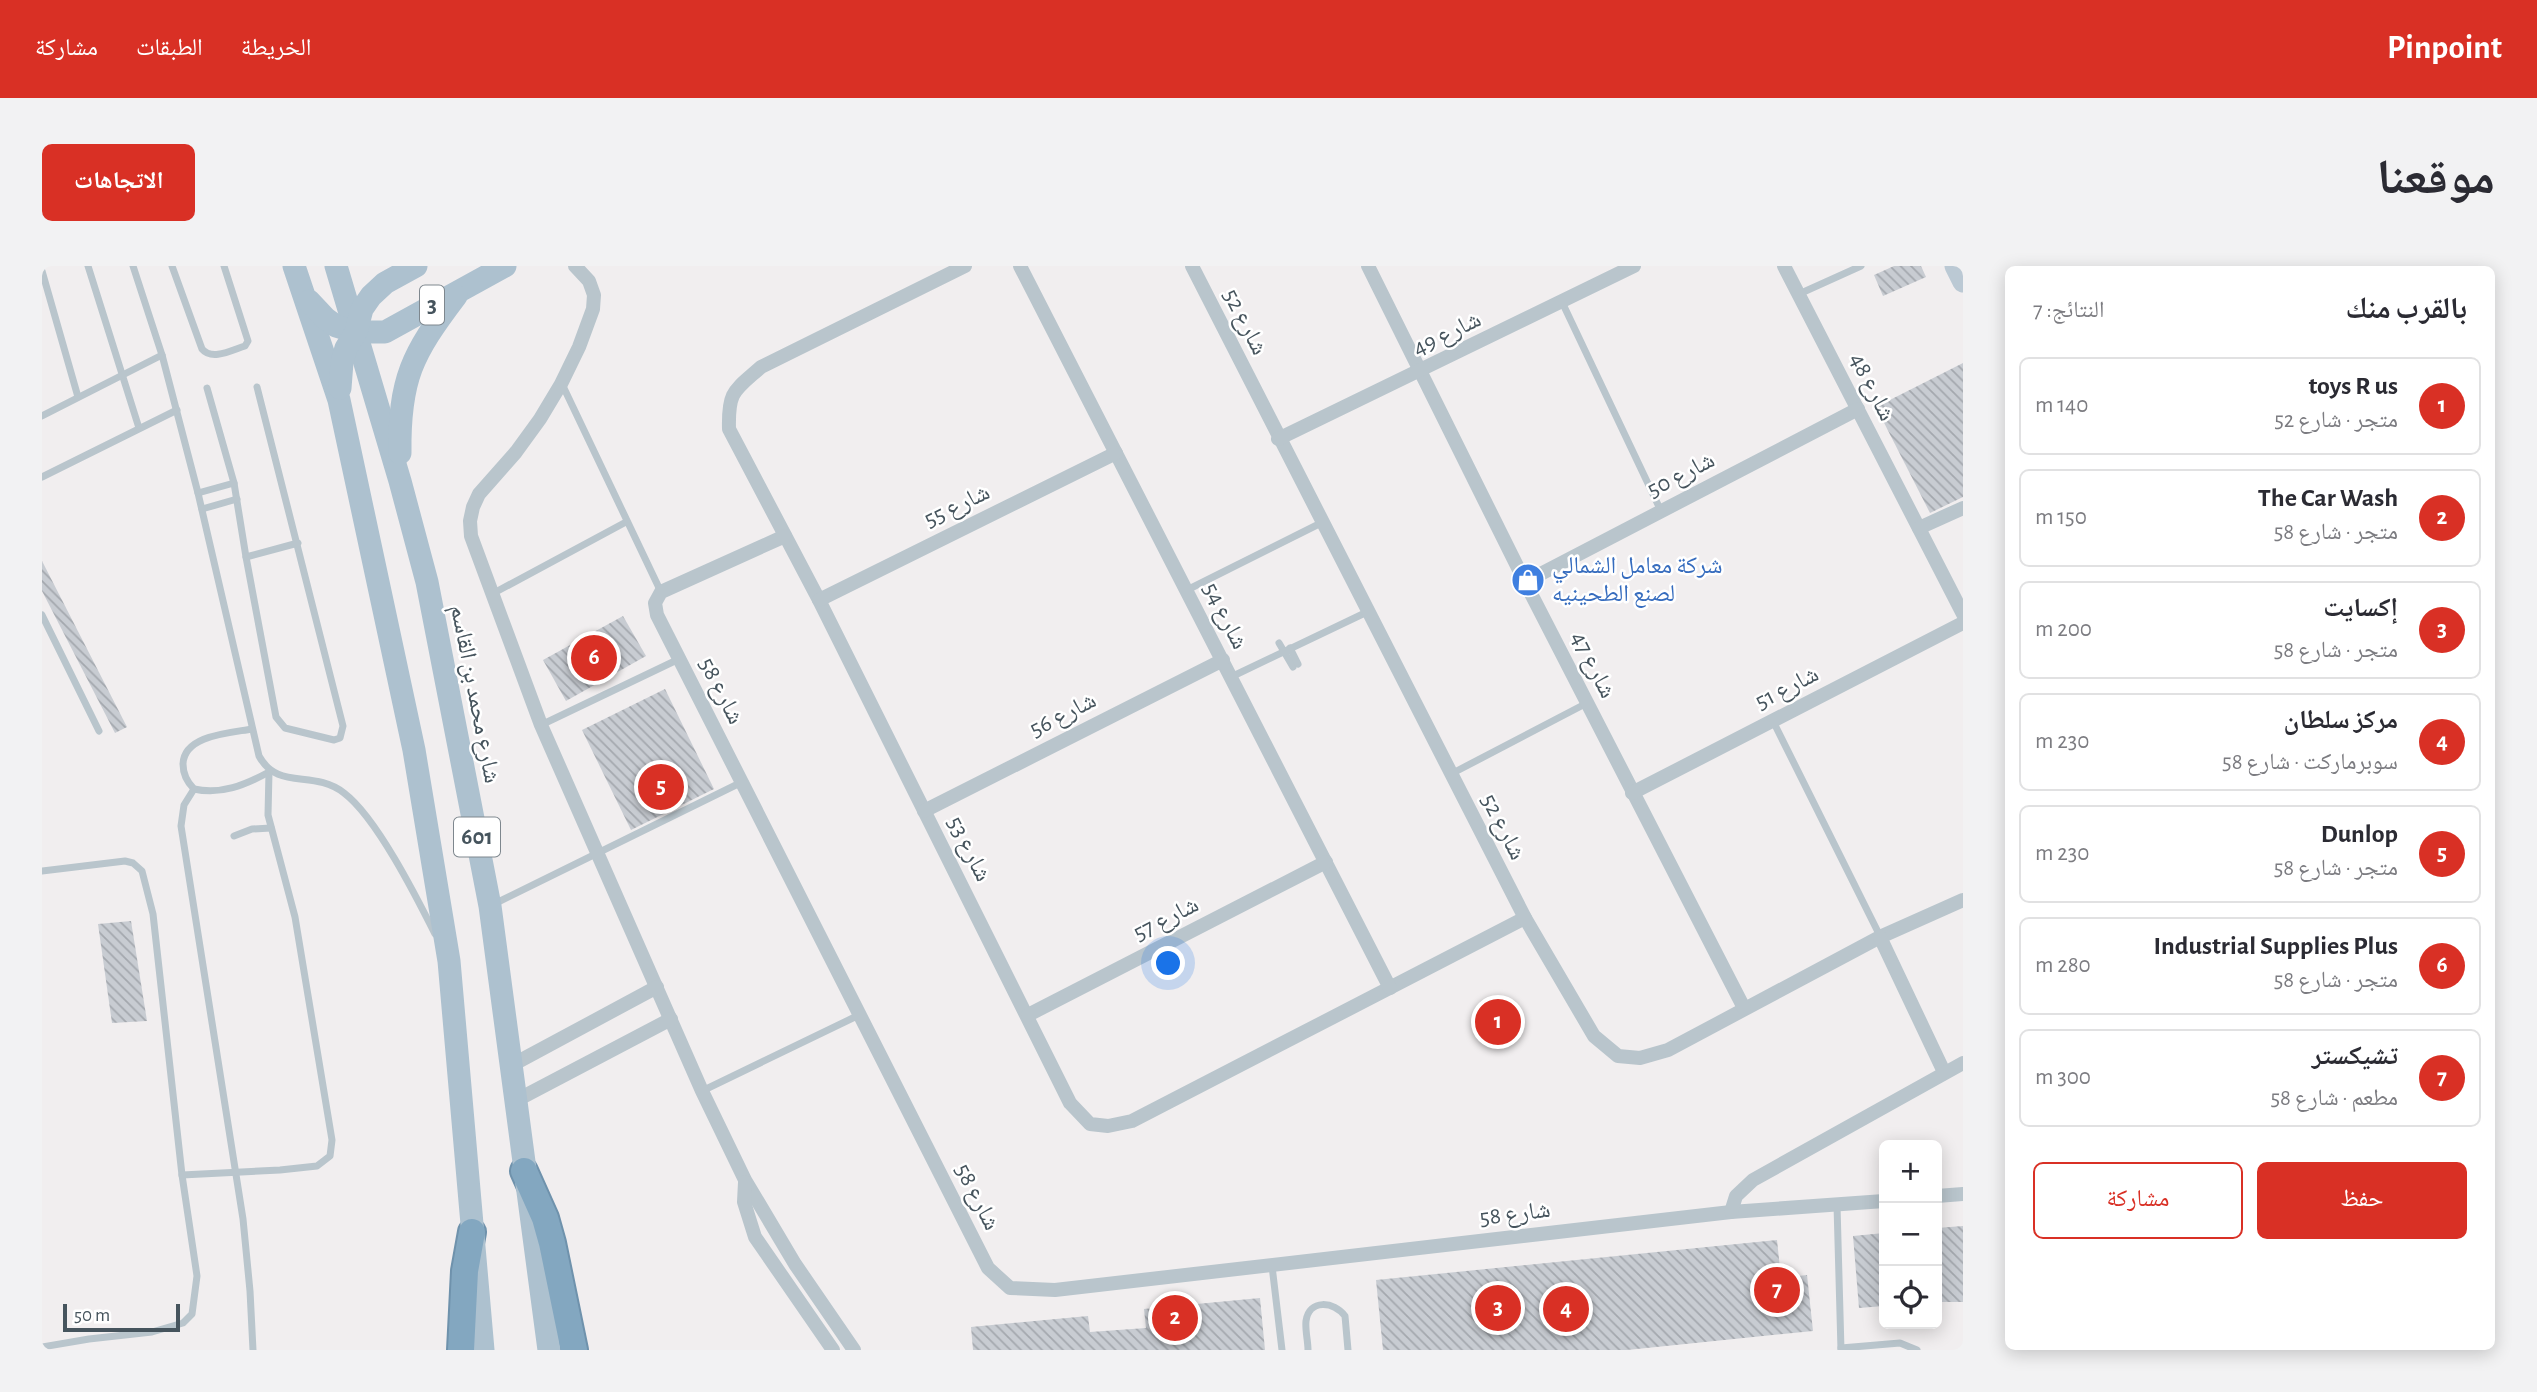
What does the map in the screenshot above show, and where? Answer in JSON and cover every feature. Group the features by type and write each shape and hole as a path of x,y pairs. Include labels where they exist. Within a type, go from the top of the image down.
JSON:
{"highway":[{"path":"524,1171 545,1219 552,1243 574,1350"},
{"path":"461,1350 464,1284 472,1232"}],"main road":[{"name":"601","path":"295,266 340,400 414,750 449,961 483,1350"},
{"name":"شارع محمد بن القاسم","path":"336,266 400,481 427,583 490,906 548,1350"},
{"name":"3","path":"416,266 385,283 371,296 362,309 356,332 385,332 505,266"},
{"path":"400,481 400,415 405,384 414,357 461,289"},
{"path":"305,295 325,318 336,326 356,332 346,348 342,362 340,400"}],"street":[{"path":"576,266 593,288 594,302 579,347 540,419 480,494 473,507 471,536 541,725 702,1091 746,1180 795,1264 854,1350"},
{"name":"شارع 53","path":"965,266 761,367 733,391 729,429 819,600 1070,1103 1090,1124 1108,1126 1132,1121 1525,918"},
{"name":"شارع 54","path":"1020,266 1390,988"},
{"name":"شارع 52","path":"1192,266 1525,918 1594,1037 1618,1056 1640,1058 1668,1050 1880,937 1963,900"},
{"name":"شارع 47","path":"1368,266 1525,582 1744,1008"},
{"name":"شارع 49","path":"1278,439 1634,266"},
{"name":"شارع 48","path":"1784,266 1963,614"},
{"path":"1955,266 1963,282"},
{"name":"شارع 50","path":"1525,582 1858,409"},
{"name":"شارع 55","path":"819,600 1115,453"},
{"path":"1919,528 1963,508"},
{"path":"661,592 785,536"},
{"name":"شارع 58","path":"661,592 655,603 657,615 679,659 988,1268 1010,1288 1055,1290 1731,1212 1879,1201"},
{"name":"شارع 51","path":"1632,793 1963,623"},
{"name":"شارع 56","path":"925,811 1223,660"},
{"name":"شارع 57","path":"1028,1015 1325,862"},
{"path":"1880,937 1944,1072"},
{"path":"512,1065 657,987"},
{"path":"515,1101 671,1019"},
{"path":"1731,1212 1736,1196 1753,1180 1963,1063"},
{"path":"746,1180 744,1202 755,1237 833,1350"},
{"path":"1942,1196 1963,1194"}],"lane":[{"path":"88,266 139,428"},
{"path":"133,266 177,410 256,748 269,772 267,802 271,828 295,917 333,1146 330,1156 317,1166 182,1175"},
{"path":"172,266 202,349 213,356 245,346 248,339 224,266"},
{"path":"1799,294 1861,266"},
{"path":"42,271 78,397"},
{"path":"1562,302 1661,511"},
{"path":"42,416 162,355"},
{"path":"561,384 661,592"},
{"path":"207,388 234,483 276,717 285,729 334,740 340,738 343,726 257,387"},
{"path":"42,477 177,410"},
{"path":"198,493 234,483"},
{"path":"202,509 237,499"},
{"path":"492,594 626,522"},
{"path":"1186,590 1321,523"},
{"path":"246,557 298,543"},
{"path":"1231,677 1367,612"},
{"path":"42,615 99,731"},
{"path":"42,641 52,635"},
{"path":"1279,643 1287,650 1296,666"},
{"path":"541,725 679,659"},
{"path":"1451,774 1587,703"},
{"path":"1773,721 1880,937"},
{"path":"252,729 218,735 192,745 184,759 183,767 184,776 194,789 219,791 246,783 269,772 327,783 353,801 400,870 449,961"},
{"path":"490,906 742,782"},
{"path":"194,789 184,805 181,826 247,1251 253,1350"},
{"path":"234,836 252,829 271,828"},
{"path":"42,872 125,861 133,863 142,872 153,914 182,1175 197,1276 192,1314 183,1323 152,1332 89,1339 42,1348"},
{"path":"702,1091 859,1015"},
{"path":"1837,1205 1841,1349 1900,1343 1917,1350"},
{"path":"1272,1266 1282,1350"},
{"path":"1308,1350 1306,1320 1310,1312 1324,1304 1332,1305 1345,1316 1348,1350"}],"building":[{"path":"1894,266 1921,266 1926,277 1883,296 1874,275"},
{"path":"1963,363 1963,497 1930,513 1876,407"},
{"path":"42,561 127,727 115,733 42,591"},
{"path":"623,616 646,656 566,701 543,660"},
{"path":"665,689 714,789 631,830 582,730"},
{"path":"131,921 147,1021 112,1023 98,924"},
{"path":"1963,1226 1963,1302 1942,1302 1942,1228"},
{"path":"1879,1233 1879,1306 1859,1308 1853,1236"},
{"path":"1777,1240 1781,1278 1807,1275 1813,1331 1627,1350 1383,1350 1376,1280"},
{"path":"1260,1298 1265,1350 973,1350 971,1327 1088,1316 1090,1332 1146,1328 1144,1309"}],"place":[{"name":"شركة معامل الشمالي لصنع الطحينيه","path":"1528,580"},
{"name":"Industrial Supplies Plus","path":"594,658"},
{"name":"Dunlop","path":"661,787"},
{"name":"toys R us","path":"1498,1022"},
{"name":"تشيكستر","path":"1777,1290"},
{"name":"إكسايت","path":"1498,1308"},
{"name":"مركز سلطان","path":"1566,1309"},
{"name":"The Car Wash","path":"1175,1318"}]}
